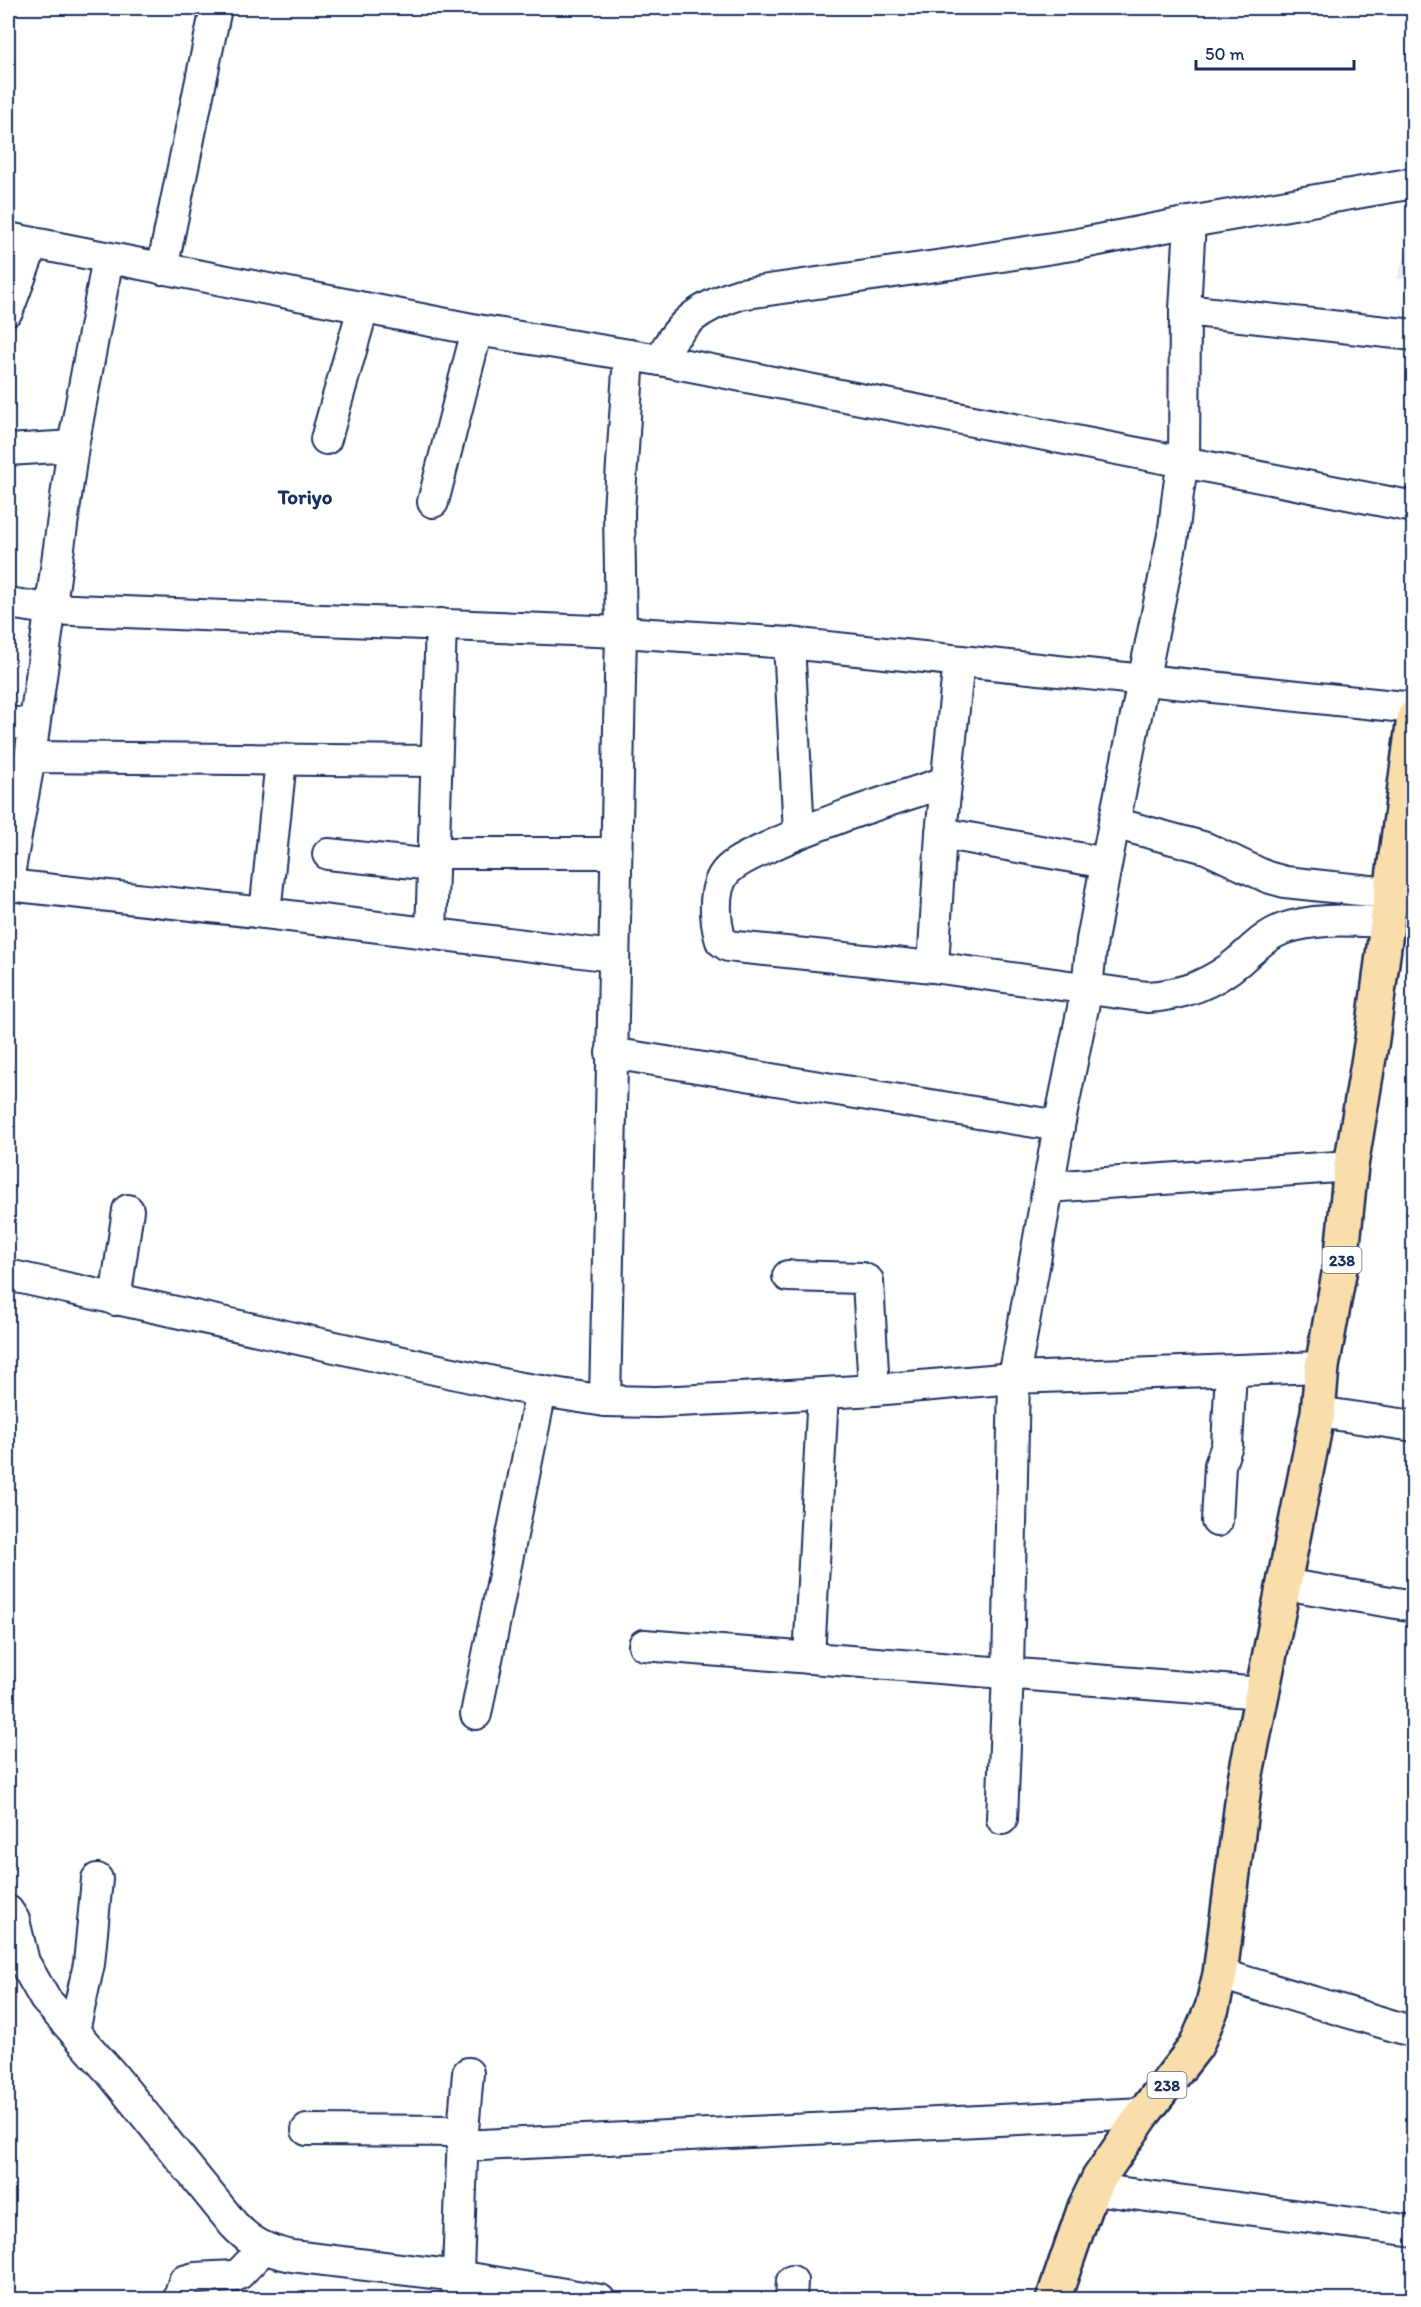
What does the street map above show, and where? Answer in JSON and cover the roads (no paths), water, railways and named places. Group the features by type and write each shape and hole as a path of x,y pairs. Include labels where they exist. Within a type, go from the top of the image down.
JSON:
{"main road":[{"name":"238","path":"1053,2300 1085,2206 1099,2178 1144,2113 1196,2046 1212,2008 1220,1974 1242,1797 1318,1412 1322,1366 1341,1263 1351,1166 1372,1039 1389,907 1405,846 1413,717"}],"street":[{"path":"162,268 216,8"},
{"path":"660,360 671,337 697,313 740,294 1078,244 1413,183"},
{"path":"1002,1819 1008,1672 1014,1378 1059,1126 1087,988 1092,940 1106,863 1179,500 1178,482 1184,462 1185,310 1190,222"},
{"path":"8,310 20,241 477,330 660,360 1413,507"},
{"path":"8,880 30,757 20,724 49,609 73,446 108,258"},
{"path":"326,439 363,308"},
{"path":"1185,310 1413,334"},
{"path":"432,502 477,330"},
{"path":"605,1401 621,632 619,511 629,355"},
{"path":"8,450 73,446"},
{"path":"8,603 49,609 621,632 789,643 1413,708"},
{"path":"431,934 441,624"},
{"path":"789,643 799,834"},
{"path":"933,967 941,833 959,661"},
{"path":"30,757 435,761"},
{"path":"265,913 281,760"},
{"path":"946,782 799,834 750,855 724,875 717,895 718,928 721,942 736,947 933,967 1147,998 1200,987 1221,976 1260,942 1282,930 1389,907"},
{"path":"1114,823 1206,848 1267,878 1389,907"},
{"path":"941,833 1106,863"},
{"path":"328,854 433,859 615,854"},
{"path":"8,885 265,913 613,956"},
{"path":"611,1053 1059,1126"},
{"path":"1048,1187 1351,1166"},
{"path":"115,1300 128,1210"},
{"path":"8,1275 541,1391 605,1401 656,1402 874,1390 1014,1378 1322,1366"},
{"path":"788,1276 862,1278 868,1281 874,1390"},
{"path":"1217,1521 1220,1465 1227,1445 1231,1371"},
{"path":"476,1714 541,1391"},
{"path":"809,1658 823,1393"},
{"path":"1318,1412 1413,1426"},
{"path":"1283,1584 1413,1606"},
{"path":"644,1645 1262,1693"},
{"path":"74,2031 89,1964 97,1879"},
{"path":"8,1911 14,1920 22,1955 31,1978 45,1999 111,2073 234,2224 254,2243 292,2256 458,2288 600,2300"},
{"path":"1220,1974 1413,2032"},
{"path":"458,2288 463,2139 468,2073"},
{"path":"307,2130 463,2139 1144,2113"},
{"path":"1094,2189 1413,2231"},
{"path":"178,2300 184,2281 195,2278 235,2276 264,2248"}],"district":[{"name":"Toriyo","path":"305,497"}]}
